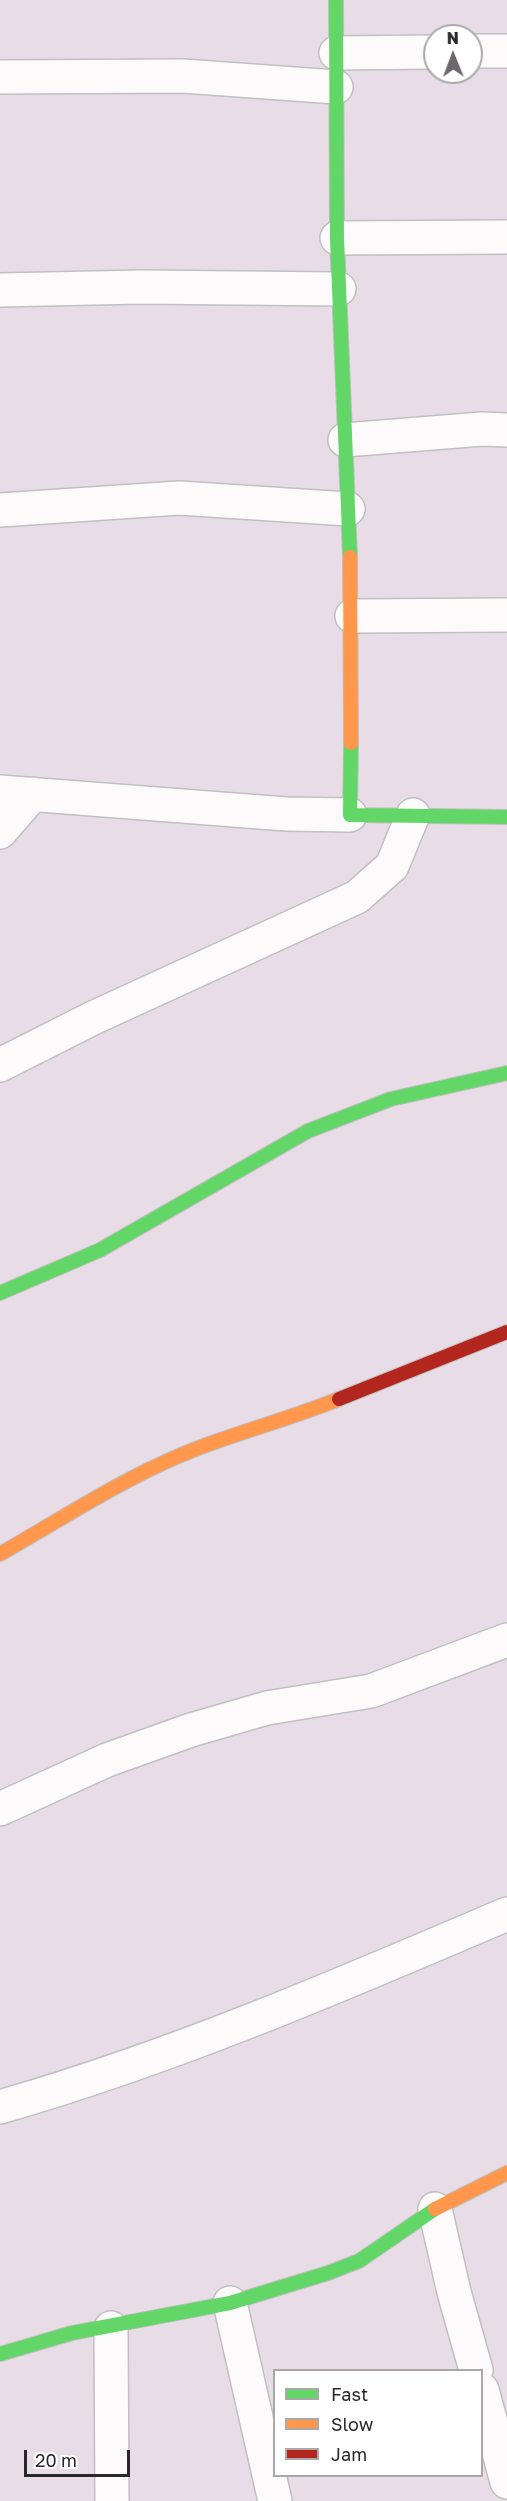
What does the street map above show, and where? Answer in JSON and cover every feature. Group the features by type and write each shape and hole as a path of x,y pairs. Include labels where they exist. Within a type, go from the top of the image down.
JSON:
{"street":[{"path":"336,0 337,238 352,616 350,815"},
{"path":"483,51 507,51"},
{"path":"336,54 423,52"},
{"path":"0,77 183,76 336,87"},
{"path":"337,238 507,237"},
{"path":"0,290 141,287 339,289"},
{"path":"345,440 482,429 507,430"},
{"path":"0,510 179,498 348,509"},
{"path":"352,616 507,615"},
{"path":"0,792 286,814 507,817"},
{"path":"0,832 33,794"},
{"path":"0,1065 93,1018 357,897 392,866 413,815"},
{"path":"0,1293 91,1254 308,1131 391,1099 507,1073"},
{"path":"0,1554 125,1483 190,1451 286,1420 507,1332"},
{"path":"0,1809 107,1761 191,1730 267,1708 370,1691 507,1640"},
{"path":"0,2107 65,2088 234,2028 507,1914"},
{"path":"0,2354 44,2340 231,2303 359,2261 435,2209 507,2173"},
{"path":"435,2209 454,2292 476,2369"},
{"path":"231,2303 275,2501"},
{"path":"111,2328 112,2501"},
{"path":"483,2394 507,2482"}],"traffic: fast":[{"path":"336,0 337,238 350,557"},
{"path":"351,743 350,815 507,817"},
{"path":"0,1293 100,1250 308,1131 391,1099 507,1073"},
{"path":"0,2354 72,2333 230,2303 328,2273 359,2261 435,2209"}],"traffic: slow":[{"path":"350,557 351,743"},
{"path":"0,1554 149,1469 218,1441 339,1399"},
{"path":"435,2209 507,2173"}],"traffic: jam":[{"path":"339,1399 507,1332"}]}
